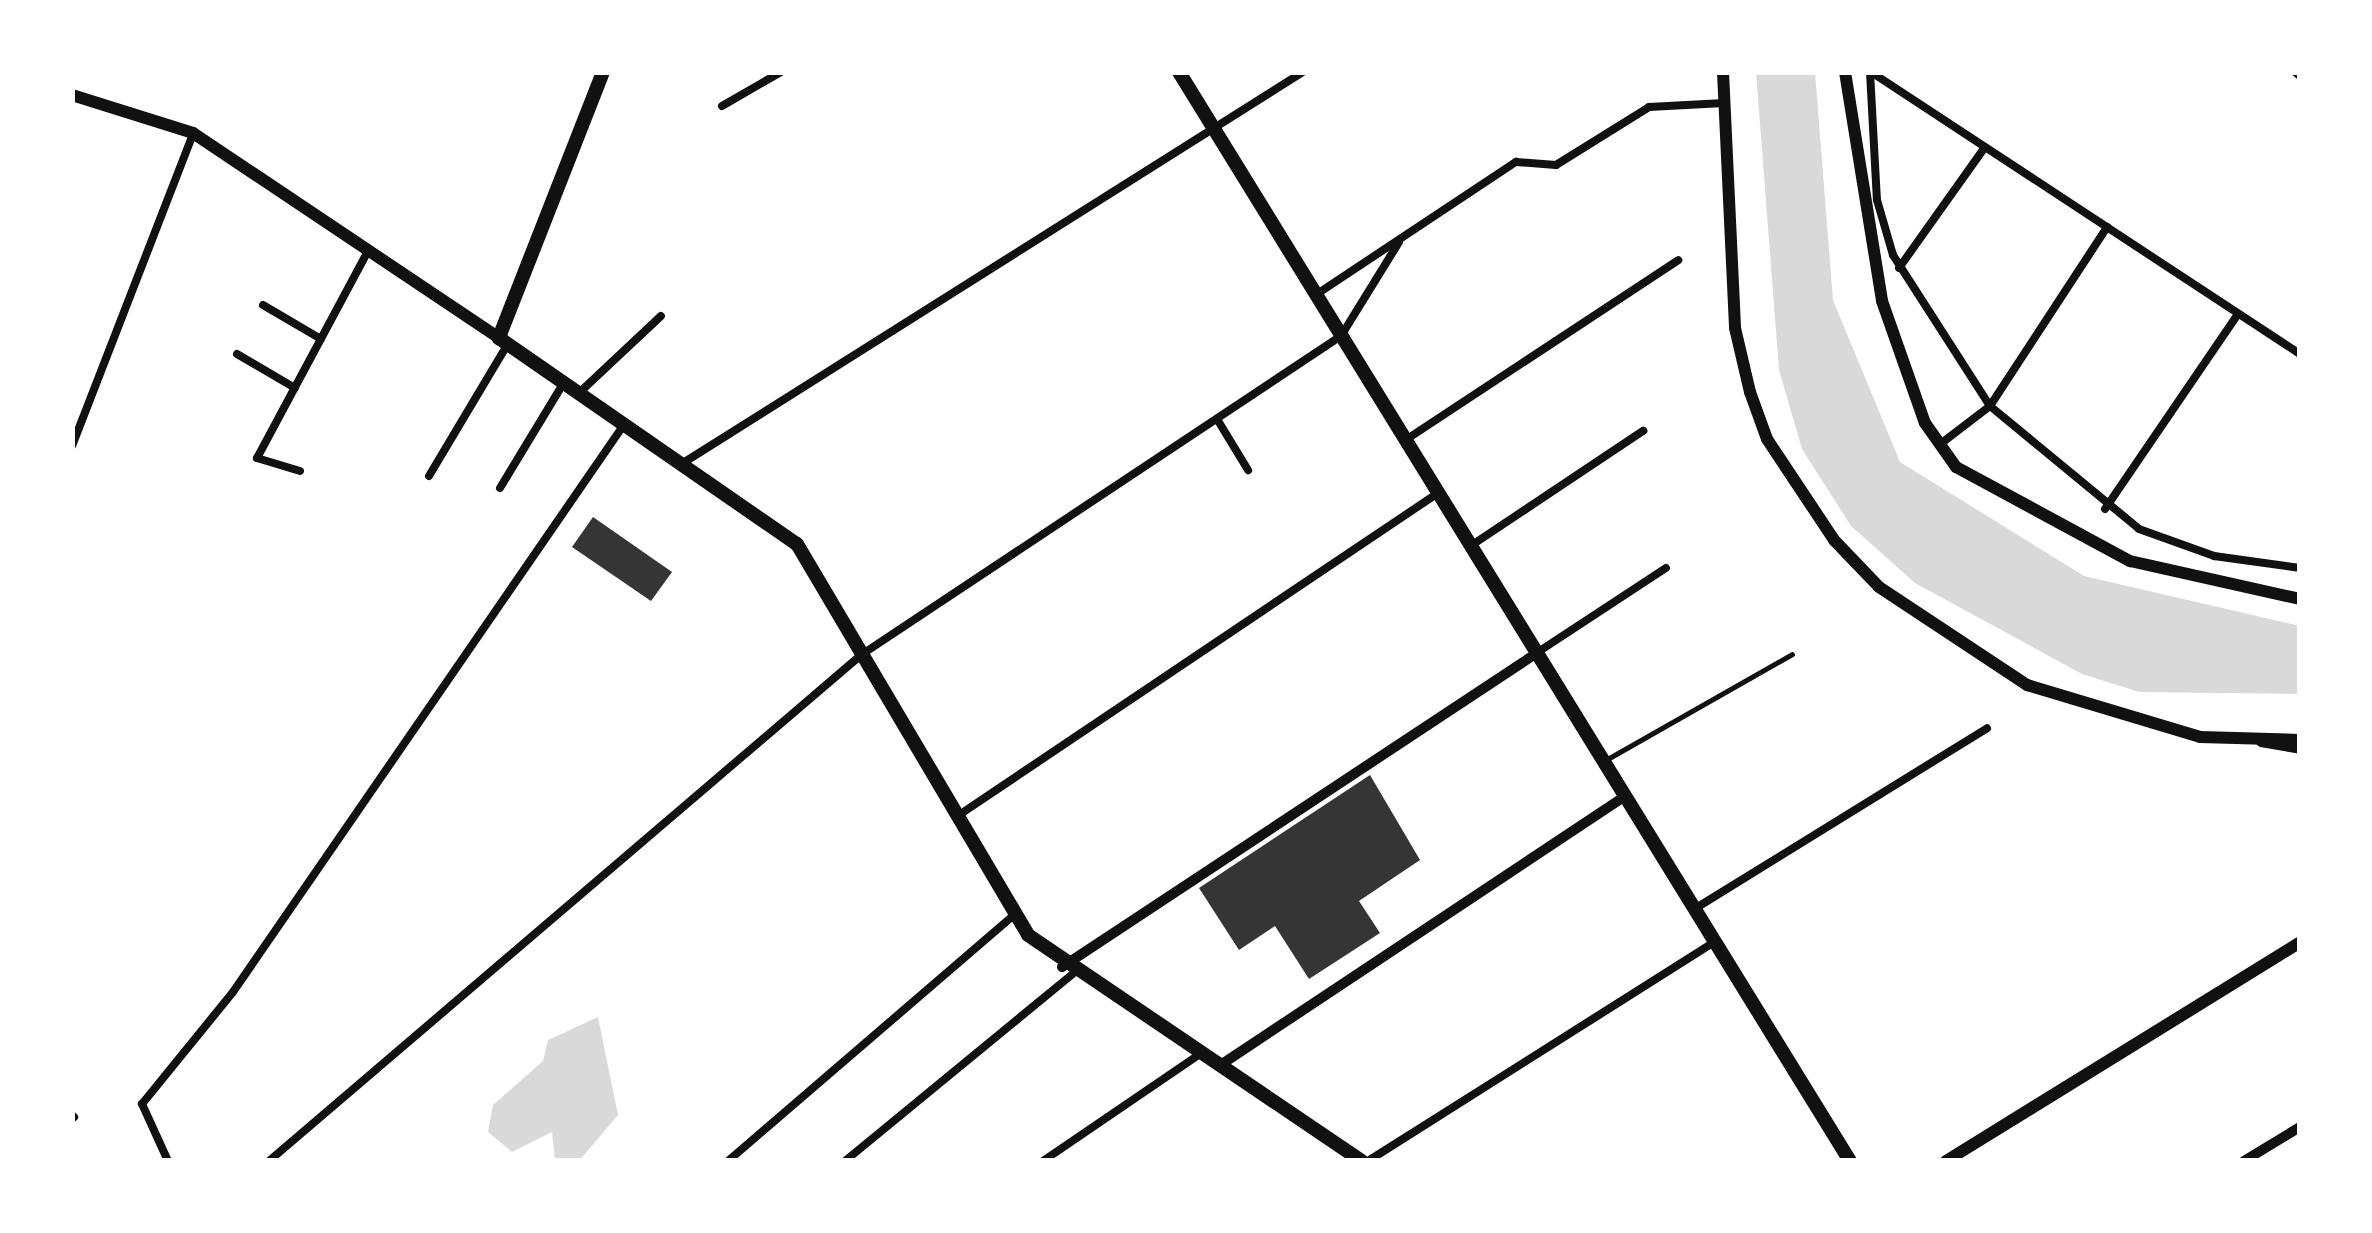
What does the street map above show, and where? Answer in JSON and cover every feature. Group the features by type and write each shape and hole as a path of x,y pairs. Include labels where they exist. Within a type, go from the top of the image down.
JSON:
{"main road":[{"path":"503,341 603,72"},
{"path":"1179,72 1850,1161"},
{"path":"1723,72 1735,328 1750,392 1767,440 1834,540 1879,587 2027,685 2151,727 2300,745"},
{"path":"1846,72 1868,243 1938,446 1983,488 2130,561 2300,599"},
{"path":"72,95 193,133 786,532 862,655 1011,918 1067,970 1365,1161"},
{"path":"1946,1161 2300,942"}],"street":[{"path":"722,106 781,72"},
{"path":"682,463 1303,72"},
{"path":"1871,72 2300,354"},
{"path":"1871,72 1877,200 1898,269 1990,406 2105,509 2172,545 2300,568"},
{"path":"1316,294 1516,162 1556,165 1630,113 1724,103"},
{"path":"72,446 193,133"},
{"path":"1898,269 1985,147"},
{"path":"1938,446 1990,406 2107,227"},
{"path":"269,1161 862,655 1341,336 1399,242"},
{"path":"300,471 256,458 369,250"},
{"path":"1406,440 1678,260"},
{"path":"263,305 321,339"},
{"path":"2105,509 2238,314"},
{"path":"578,393 661,316"},
{"path":"429,476 503,341"},
{"path":"237,354 295,388"},
{"path":"500,488 564,383"},
{"path":"1217,418 1248,470"},
{"path":"168,1161 142,1104 233,992 624,424"},
{"path":"1471,546 1643,431"},
{"path":"953,819 1438,493"},
{"path":"844,1161 1067,970 1666,568"},
{"path":"1695,909 1987,728"},
{"path":"1216,1068 1625,796"},
{"path":"728,1161 1011,918"},
{"path":"1365,1161 1715,942"},
{"path":"1042,1161 1196,1056"},
{"path":"2244,1161 2300,1127"}],"lane":[{"path":"1604,761 1792,654"}],"shaded area":[{"path":"1756,72 1815,72 1833,300 1900,462 2084,576 2300,626 2300,694 2139,692 2082,674 1915,583 1851,526 1802,449 1779,370"},
{"path":"598,1017 618,1115 579,1161 555,1161 552,1132 512,1152 488,1132 493,1105 543,1061 548,1040"}],"building":[{"path":"593,517 672,572 651,601 572,547"},
{"path":"1370,775 1420,860 1359,901 1380,933 1309,979 1275,926 1239,950 1199,888"}]}
